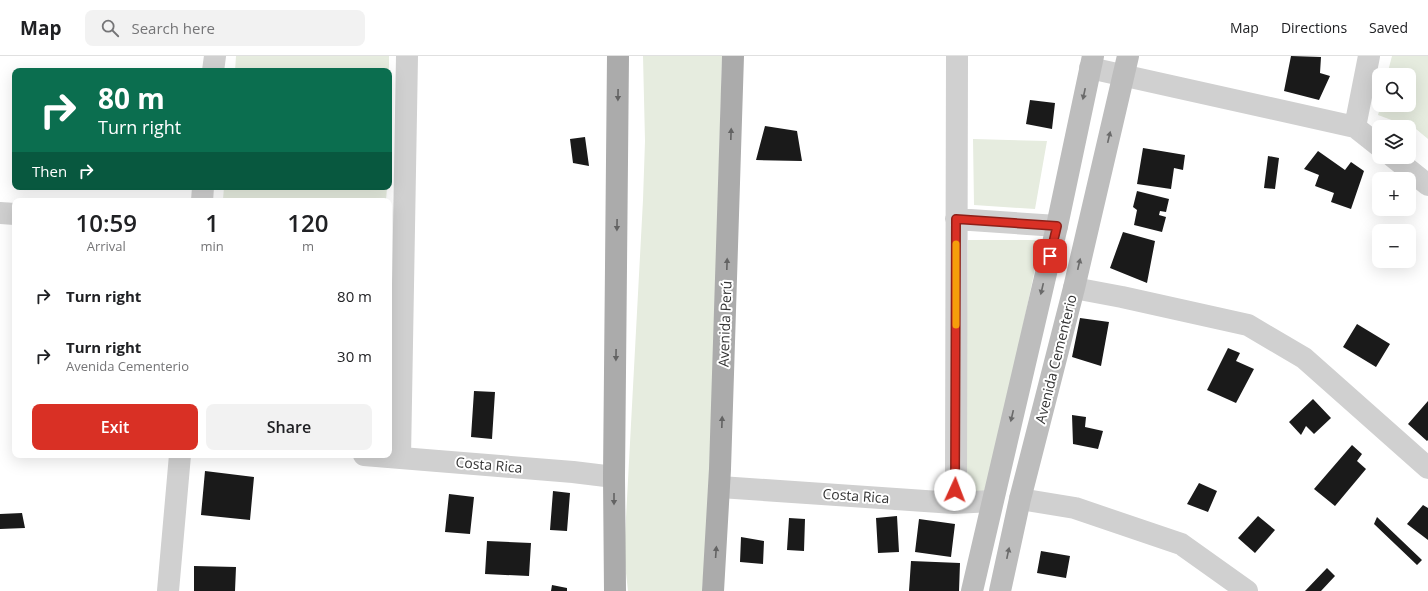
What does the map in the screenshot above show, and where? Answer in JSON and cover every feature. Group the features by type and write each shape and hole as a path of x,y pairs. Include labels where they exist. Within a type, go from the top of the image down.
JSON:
{"main road":[{"path":"615,591 614,477 618,56"},
{"name":"Avenida Perú","path":"713,591 720,487 733,56"},
{"name":"Avenida Cementerio","path":"972,591 1057,226 1091,62"},
{"name":"Avenida Cementerio","path":"1000,591 1020,499 1074,288 1126,66"}],"street":[{"path":"213,68 215,56"},
{"path":"400,458 396,243 407,56"},
{"path":"954,503 956,477 957,56"},
{"path":"1355,126 1369,56"},
{"path":"1091,62 1126,66 1355,126 1372,140"},
{"path":"1402,164 1428,185"},
{"path":"0,212 12,214"},
{"path":"956,219 1057,226"},
{"path":"1074,288 1248,324 1304,358 1428,468"},
{"name":"Costa Rica","path":"392,457 573,472 614,477"},
{"path":"168,591 180,458"},
{"name":"Costa Rica","path":"720,487 954,503 992,501"},
{"path":"1020,499 1075,508 1181,544 1247,591"}],"shaded area":[{"path":"236,56 389,56 389,68 235,68"},
{"path":"643,56 722,56 710,504 702,591 628,591 624,555 643,200 645,141"},
{"path":"1392,56 1428,56 1428,139 1416,129 1416,120 1392,120 1378,115 1379,112 1416,112 1416,68 1389,68"},
{"path":"973,139 1047,141 1035,209 974,205"},
{"path":"224,190 387,190 386,198 223,198"},
{"path":"968,240 1041,240 988,494 965,490"}],"building":[{"path":"1291,56 1321,57 1320,73 1330,76 1319,100 1284,91"},
{"path":"1030,100 1055,103 1052,129 1026,124"},
{"path":"765,126 797,131 802,161 756,160"},
{"path":"585,137 589,166 573,163 570,139"},
{"path":"1143,148 1185,155 1183,170 1174,168 1171,189 1137,184"},
{"path":"1318,151 1345,170 1351,162 1364,171 1351,209 1331,202 1334,193 1315,186 1319,175 1304,169"},
{"path":"1268,156 1279,158 1275,189 1264,188"},
{"path":"1137,191 1169,199 1166,212 1160,211 1159,215 1166,217 1162,232 1134,225 1137,210 1133,207"},
{"path":"1123,232 1155,241 1147,283 1110,268"},
{"path":"1080,318 1109,322 1101,366 1072,357"},
{"path":"1357,324 1390,344 1376,367 1343,347"},
{"path":"1228,348 1240,353 1236,361 1254,369 1236,403 1207,390"},
{"path":"474,391 495,392 492,439 471,437"},
{"path":"1313,399 1331,418 1314,434 1306,426 1301,435 1289,422"},
{"path":"1428,401 1428,440 1427,441 1408,424"},
{"path":"1072,415 1086,417 1085,427 1103,431 1098,449 1073,444"},
{"path":"1352,445 1362,454 1357,461 1366,469 1335,506 1314,489"},
{"path":"205,471 254,477 250,520 201,515"},
{"path":"1199,483 1217,491 1208,512 1187,504"},
{"path":"553,491 570,493 567,531 550,530"},
{"path":"449,494 474,497 470,534 445,532"},
{"path":"1423,505 1428,508 1428,540 1407,524"},
{"path":"22,513 25,528 0,529 0,514"},
{"path":"897,516 899,552 878,553 876,518"},
{"path":"1258,516 1275,530 1255,553 1238,538"},
{"path":"1377,517 1422,560 1417,565 1374,524"},
{"path":"789,518 805,519 804,551 787,550"},
{"path":"919,519 955,524 951,557 915,552"},
{"path":"741,537 764,541 763,564 740,562"},
{"path":"487,541 531,543 529,576 485,574"},
{"path":"1041,551 1070,556 1066,578 1037,573"},
{"path":"911,561 960,563 959,591 909,591"},
{"path":"194,566 236,567 235,591 194,591"},
{"path":"1327,568 1335,576 1321,591 1305,591"},
{"path":"552,585 567,588 567,591 551,591"}],"slow traffic":[{"path":"956,244 956,325"}],"route":[{"path":"955,490 956,219 1057,226 1050,256"}]}
